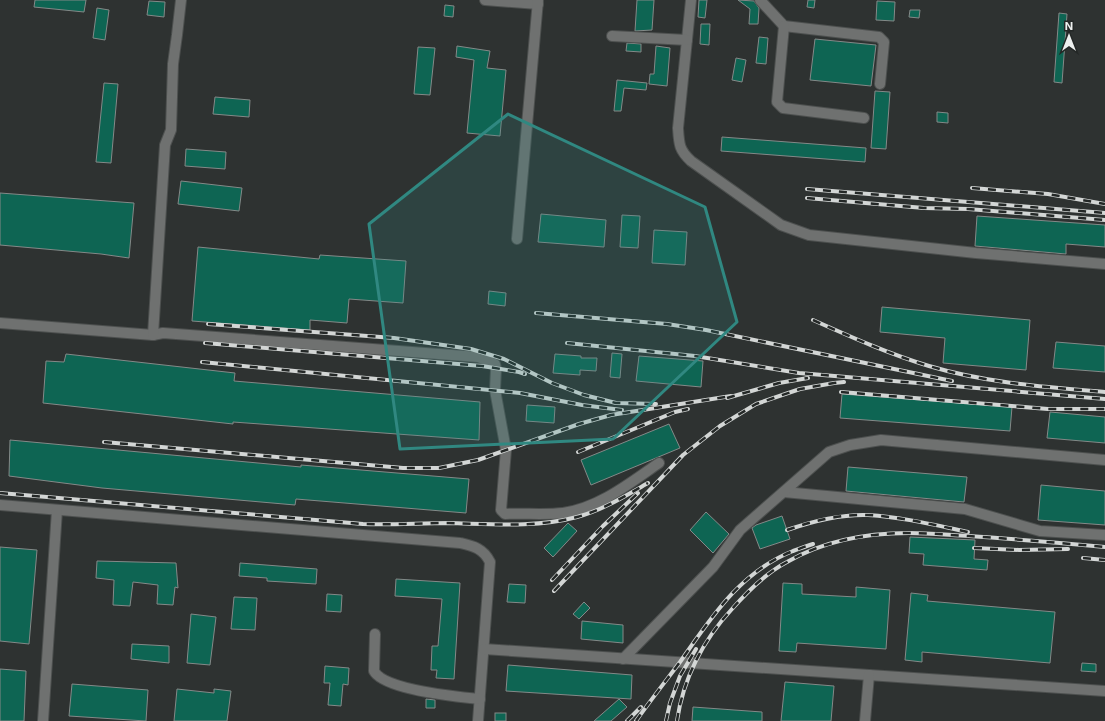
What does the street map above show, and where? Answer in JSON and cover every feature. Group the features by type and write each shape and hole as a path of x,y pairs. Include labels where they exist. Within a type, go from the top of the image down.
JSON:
{"lane":[{"path":"154,335 165,145 170,130 173,64 178,35 181,0"},
{"path":"485,0 538,2 517,240"},
{"path":"691,0 678,128 678,142 683,153 691,161 781,225 809,235 976,253 1105,264"},
{"path":"760,0 784,26 879,37 884,42 880,84"},
{"path":"784,26 777,102 783,108 864,118"},
{"path":"612,36 687,40"},
{"path":"0,323 154,335 162,333 223,336 478,357 495,364 496,368 495,390 506,450 501,510 505,514 564,513 595,504 658,463"},
{"path":"623,659 713,567 740,530 829,452 850,445 882,440 1105,460"},
{"path":"784,492 965,509 1040,531 1105,534"},
{"path":"0,505 460,543 478,548 486,555 490,562 478,721"},
{"path":"43,721 57,510"},
{"path":"375,634 374,671 376,675 398,685 446,695 480,699"},
{"path":"484,649 1105,691"},
{"path":"865,721 869,675"}],"highlighted area":[{"path":"508,114 705,207 737,322 613,439 400,449 369,224"}],"building":[{"path":"35,0 86,0 84,12 34,7"},
{"path":"637,0 654,0 652,30 635,31"},
{"path":"699,0 707,0 705,18 698,17"},
{"path":"738,0 754,1 759,8 758,24 749,24 750,9"},
{"path":"808,0 815,0 814,8 807,7"},
{"path":"149,1 165,2 164,17 147,15"},
{"path":"877,1 895,2 894,21 876,20"},
{"path":"445,5 454,6 453,17 444,16"},
{"path":"97,8 109,10 105,40 93,38"},
{"path":"910,10 920,10 919,18 909,17"},
{"path":"1059,13 1067,14 1062,83 1054,82"},
{"path":"701,24 710,24 709,45 700,44"},
{"path":"759,37 768,38 766,64 756,63"},
{"path":"815,39 876,45 871,86 810,80"},
{"path":"627,43 641,44 641,52 626,51"},
{"path":"457,46 490,51 487,68 506,70 500,136 467,133 474,60 456,57"},
{"path":"656,46 670,48 667,86 649,84 650,74 654,74"},
{"path":"418,47 435,48 430,95 414,94"},
{"path":"736,58 746,60 742,82 732,80"},
{"path":"617,80 647,83 646,90 624,88 621,111 614,111"},
{"path":"104,83 118,84 111,163 96,162"},
{"path":"875,91 890,92 886,149 871,148"},
{"path":"215,97 250,100 249,117 213,114"},
{"path":"937,112 948,113 948,123 937,122"},
{"path":"722,137 866,148 865,162 721,151"},
{"path":"186,149 226,152 225,169 185,166"},
{"path":"181,181 242,188 239,211 178,204"},
{"path":"0,193 134,203 129,258 0,245"},
{"path":"541,214 606,220 604,247 538,242"},
{"path":"622,215 640,216 638,248 620,247"},
{"path":"977,216 1105,225 1105,247 1066,244 1066,254 975,246"},
{"path":"654,230 687,232 685,265 652,263"},
{"path":"198,247 319,259 320,255 406,261 403,303 349,299 347,323 310,320 310,330 192,321"},
{"path":"489,291 506,293 505,306 488,304"},
{"path":"882,307 1030,320 1026,370 943,363 945,338 880,332"},
{"path":"1056,342 1105,346 1105,372 1053,368"},
{"path":"612,353 622,354 620,378 610,377"},
{"path":"66,354 235,373 234,381 480,402 479,440 233,422 233,424 43,403 46,361 64,362"},
{"path":"555,354 581,356 581,358 597,358 596,371 580,370 580,375 553,373"},
{"path":"639,356 703,361 701,387 636,381"},
{"path":"842,394 1012,407 1010,431 840,418"},
{"path":"527,405 555,407 554,423 526,421"},
{"path":"1050,412 1105,417 1105,443 1047,438"},
{"path":"669,424 680,448 591,485 581,460"},
{"path":"10,440 301,467 301,465 469,479 466,513 296,499 295,505 102,488 9,476"},
{"path":"848,467 967,477 964,502 846,491"},
{"path":"1041,485 1105,491 1105,525 1038,520"},
{"path":"706,512 729,534 713,553 690,530"},
{"path":"782,516 790,539 760,549 752,528 756,525"},
{"path":"568,523 577,531 553,557 544,548"},
{"path":"910,537 975,540 974,559 988,560 987,570 923,565 924,554 909,553"},
{"path":"0,547 37,550 29,644 0,641"},
{"path":"97,561 176,563 178,588 175,587 173,605 157,604 158,585 133,582 130,606 113,605 114,580 96,578"},
{"path":"240,563 317,569 316,584 267,581 267,578 239,576"},
{"path":"396,579 460,583 454,679 436,678 437,670 431,670 432,646 438,646 442,599 395,596"},
{"path":"783,583 802,584 802,594 856,597 856,587 890,590 886,649 797,643 796,652 779,651"},
{"path":"509,584 526,585 525,603 507,602"},
{"path":"911,593 928,595 927,601 1055,612 1050,663 922,652 922,662 905,660"},
{"path":"327,594 342,595 341,612 326,611"},
{"path":"234,597 257,598 255,630 231,629"},
{"path":"584,602 590,608 579,619 573,614"},
{"path":"191,614 216,617 210,665 187,663"},
{"path":"582,621 623,625 623,643 581,639"},
{"path":"132,644 169,646 169,663 131,659"},
{"path":"1082,663 1096,664 1096,672 1081,671"},
{"path":"508,665 632,675 631,699 506,691"},
{"path":"325,666 349,668 348,685 343,684 341,706 328,705 330,683 324,683"},
{"path":"0,669 26,671 24,721 0,721"},
{"path":"785,682 834,686 831,721 781,721"},
{"path":"72,684 148,690 146,721 69,716"},
{"path":"177,689 214,693 214,689 231,691 227,721 174,721"},
{"path":"426,699 435,700 435,708 426,708"},
{"path":"619,699 627,707 611,721 594,721"},
{"path":"693,707 762,712 762,721 692,721"},
{"path":"495,713 506,713 506,721 495,721"}],"railway":[{"path":"972,188 1048,194 1105,204"},
{"path":"807,189 1105,213"},
{"path":"807,198 924,208 968,209 1105,220"},
{"path":"536,313 667,324 706,330 952,381"},
{"path":"813,320 885,351 950,372 1016,384 1105,392"},
{"path":"208,324 394,338 471,349 504,359 552,383 584,395 616,403 656,404"},
{"path":"205,343 482,366 525,374"},
{"path":"567,343 695,356 799,373 1105,399"},
{"path":"202,362 520,393 582,405 622,410"},
{"path":"727,398 779,383 808,378"},
{"path":"554,591 683,455 720,426 756,404 800,389 844,382"},
{"path":"841,392 1048,409 1105,409"},
{"path":"104,442 403,468 439,468 478,460 579,424 611,415 731,396"},
{"path":"578,452 675,412 688,409"},
{"path":"0,493 363,524 530,524 546,523 577,517 596,511 648,483"},
{"path":"552,580 603,526 638,493"},
{"path":"787,530 827,519 868,515 906,519 968,532"},
{"path":"677,721 689,675 703,647 722,621 744,596 764,577 779,566 815,549 846,540 893,533 986,537 1105,547"},
{"path":"636,721 703,629 728,598 757,571 774,560 813,544"},
{"path":"974,548 1019,550 1068,549"},
{"path":"1083,558 1105,560"},
{"path":"666,721 670,703 680,676 696,649"},
{"path":"627,721 641,707"}]}
